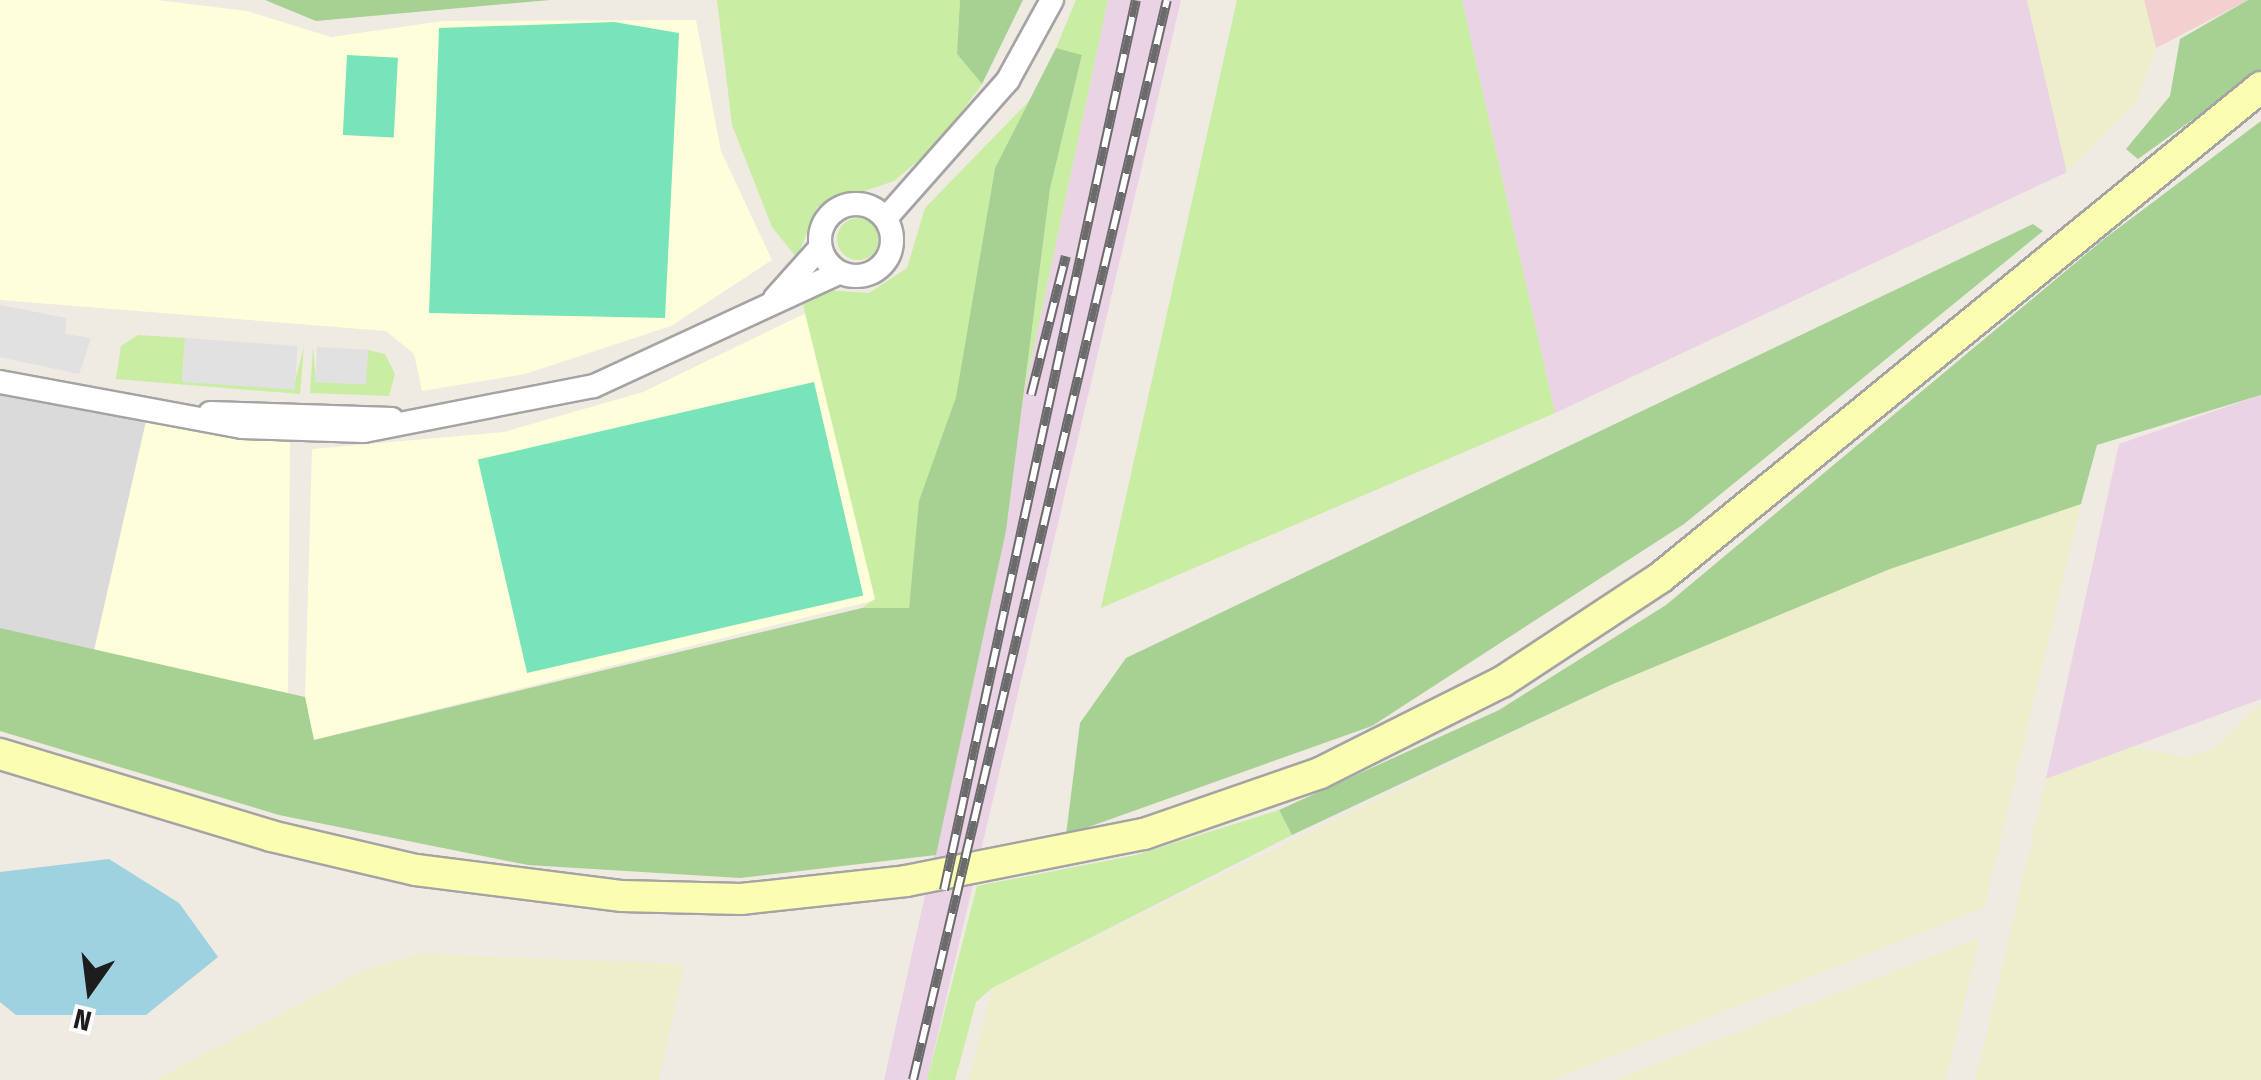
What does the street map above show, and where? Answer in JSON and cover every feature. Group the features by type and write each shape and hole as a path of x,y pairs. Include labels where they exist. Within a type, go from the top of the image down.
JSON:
{"main road":[{"path":"0,754 416,870 622,896 741,899 906,881 1144,834 1354,756 1502,682 1660,578 2261,87"}],"street":[{"path":"0,382 196,414 400,420 594,386 838,273 876,272 890,255 886,218 1008,80 1052,0"},
{"path":"838,273 820,248 821,227 847,204 886,218"},
{"path":"773,301 820,248"}],"shaded area":[{"path":"0,0 157,0 247,11 331,37 443,21 696,20 721,151 772,260 671,326 525,374 422,391 414,354 386,331 0,300"},
{"path":"1108,0 1181,0 927,1080 884,1080 1006,531 1024,393"},
{"path":"1462,0 2027,0 2067,172 1555,413"},
{"path":"2027,0 2144,0 2156,48 2136,102 2067,172"},
{"path":"2144,0 2248,0 2156,48"},
{"path":"0,305 66,318 65,334 91,338 79,374 0,357"},
{"path":"806,313 876,600 313,740 305,697 312,449 504,432 643,392"},
{"path":"185,338 298,346 295,390 182,382"},
{"path":"317,347 368,350 366,385 315,382"},
{"path":"0,393 147,417 94,651 0,628"},
{"path":"2261,395 2261,699 2046,779 2119,444"},
{"path":"147,417 290,439 288,693 94,651"},
{"path":"2081,504 1984,908 1551,1080 969,1080 992,988 1613,684 1890,569"},
{"path":"2261,704 2261,1080 1976,1080 2046,779 2132,747 2186,757 2215,748"},
{"path":"1979,938 1946,1080 1615,1080"},
{"path":"421,954 684,964 659,1080 155,1080 367,969"}],"green space":[{"path":"265,0 550,0 316,21"},
{"path":"717,0 960,0 957,54 982,84 938,144 894,181 817,207 797,258 772,227 732,125"},
{"path":"960,0 1023,0 982,84 957,54"},
{"path":"1076,0 1108,0 1024,393 1050,189 1082,56 1056,48"},
{"path":"1237,0 1462,0 1555,413 1101,608"},
{"path":"2248,0 2261,0 2261,70 2138,159 2126,149 2170,96 2180,39"},
{"path":"614,22 679,33 665,318 429,313 439,28"},
{"path":"1056,48 1082,55 1050,189 1006,531 936,855 740,878 528,865 279,815 0,731 0,628 305,697 314,740 862,608 909,608 919,501 956,397 995,168"},
{"path":"347,55 398,58 394,138 343,135"},
{"path":"1029,101 995,168 956,397 920,501 909,608 862,608 875,599 803,305 827,290 869,293 907,268 925,208"},
{"path":"2261,121 2261,395 2097,445 2081,504 1890,569 1613,684 1292,835 1279,810 1499,710 1666,605 2104,239"},
{"path":"858,218 873,224 879,239 873,254 858,260 843,254 837,239 843,224"},
{"path":"2033,224 2043,231 1684,524 1372,726 1066,835 1080,723 1126,658"},
{"path":"138,335 185,338 182,381 293,389 304,346 300,394 116,379 121,346"},
{"path":"313,347 316,382 365,384 368,350 385,354 395,374 389,396 310,393"},
{"path":"814,382 863,595 527,673 478,460"},
{"path":"1279,810 1292,835 992,988 976,1002 955,1080 927,1080 977,886 1136,855"}],"water":[{"path":"109,859 179,903 218,957 146,1015 16,1015 0,1002 0,872"}],"railway":[{"path":"944,890 1136,0"},
{"path":"913,1080 1167,0"},
{"path":"1031,395 1066,256"}]}
